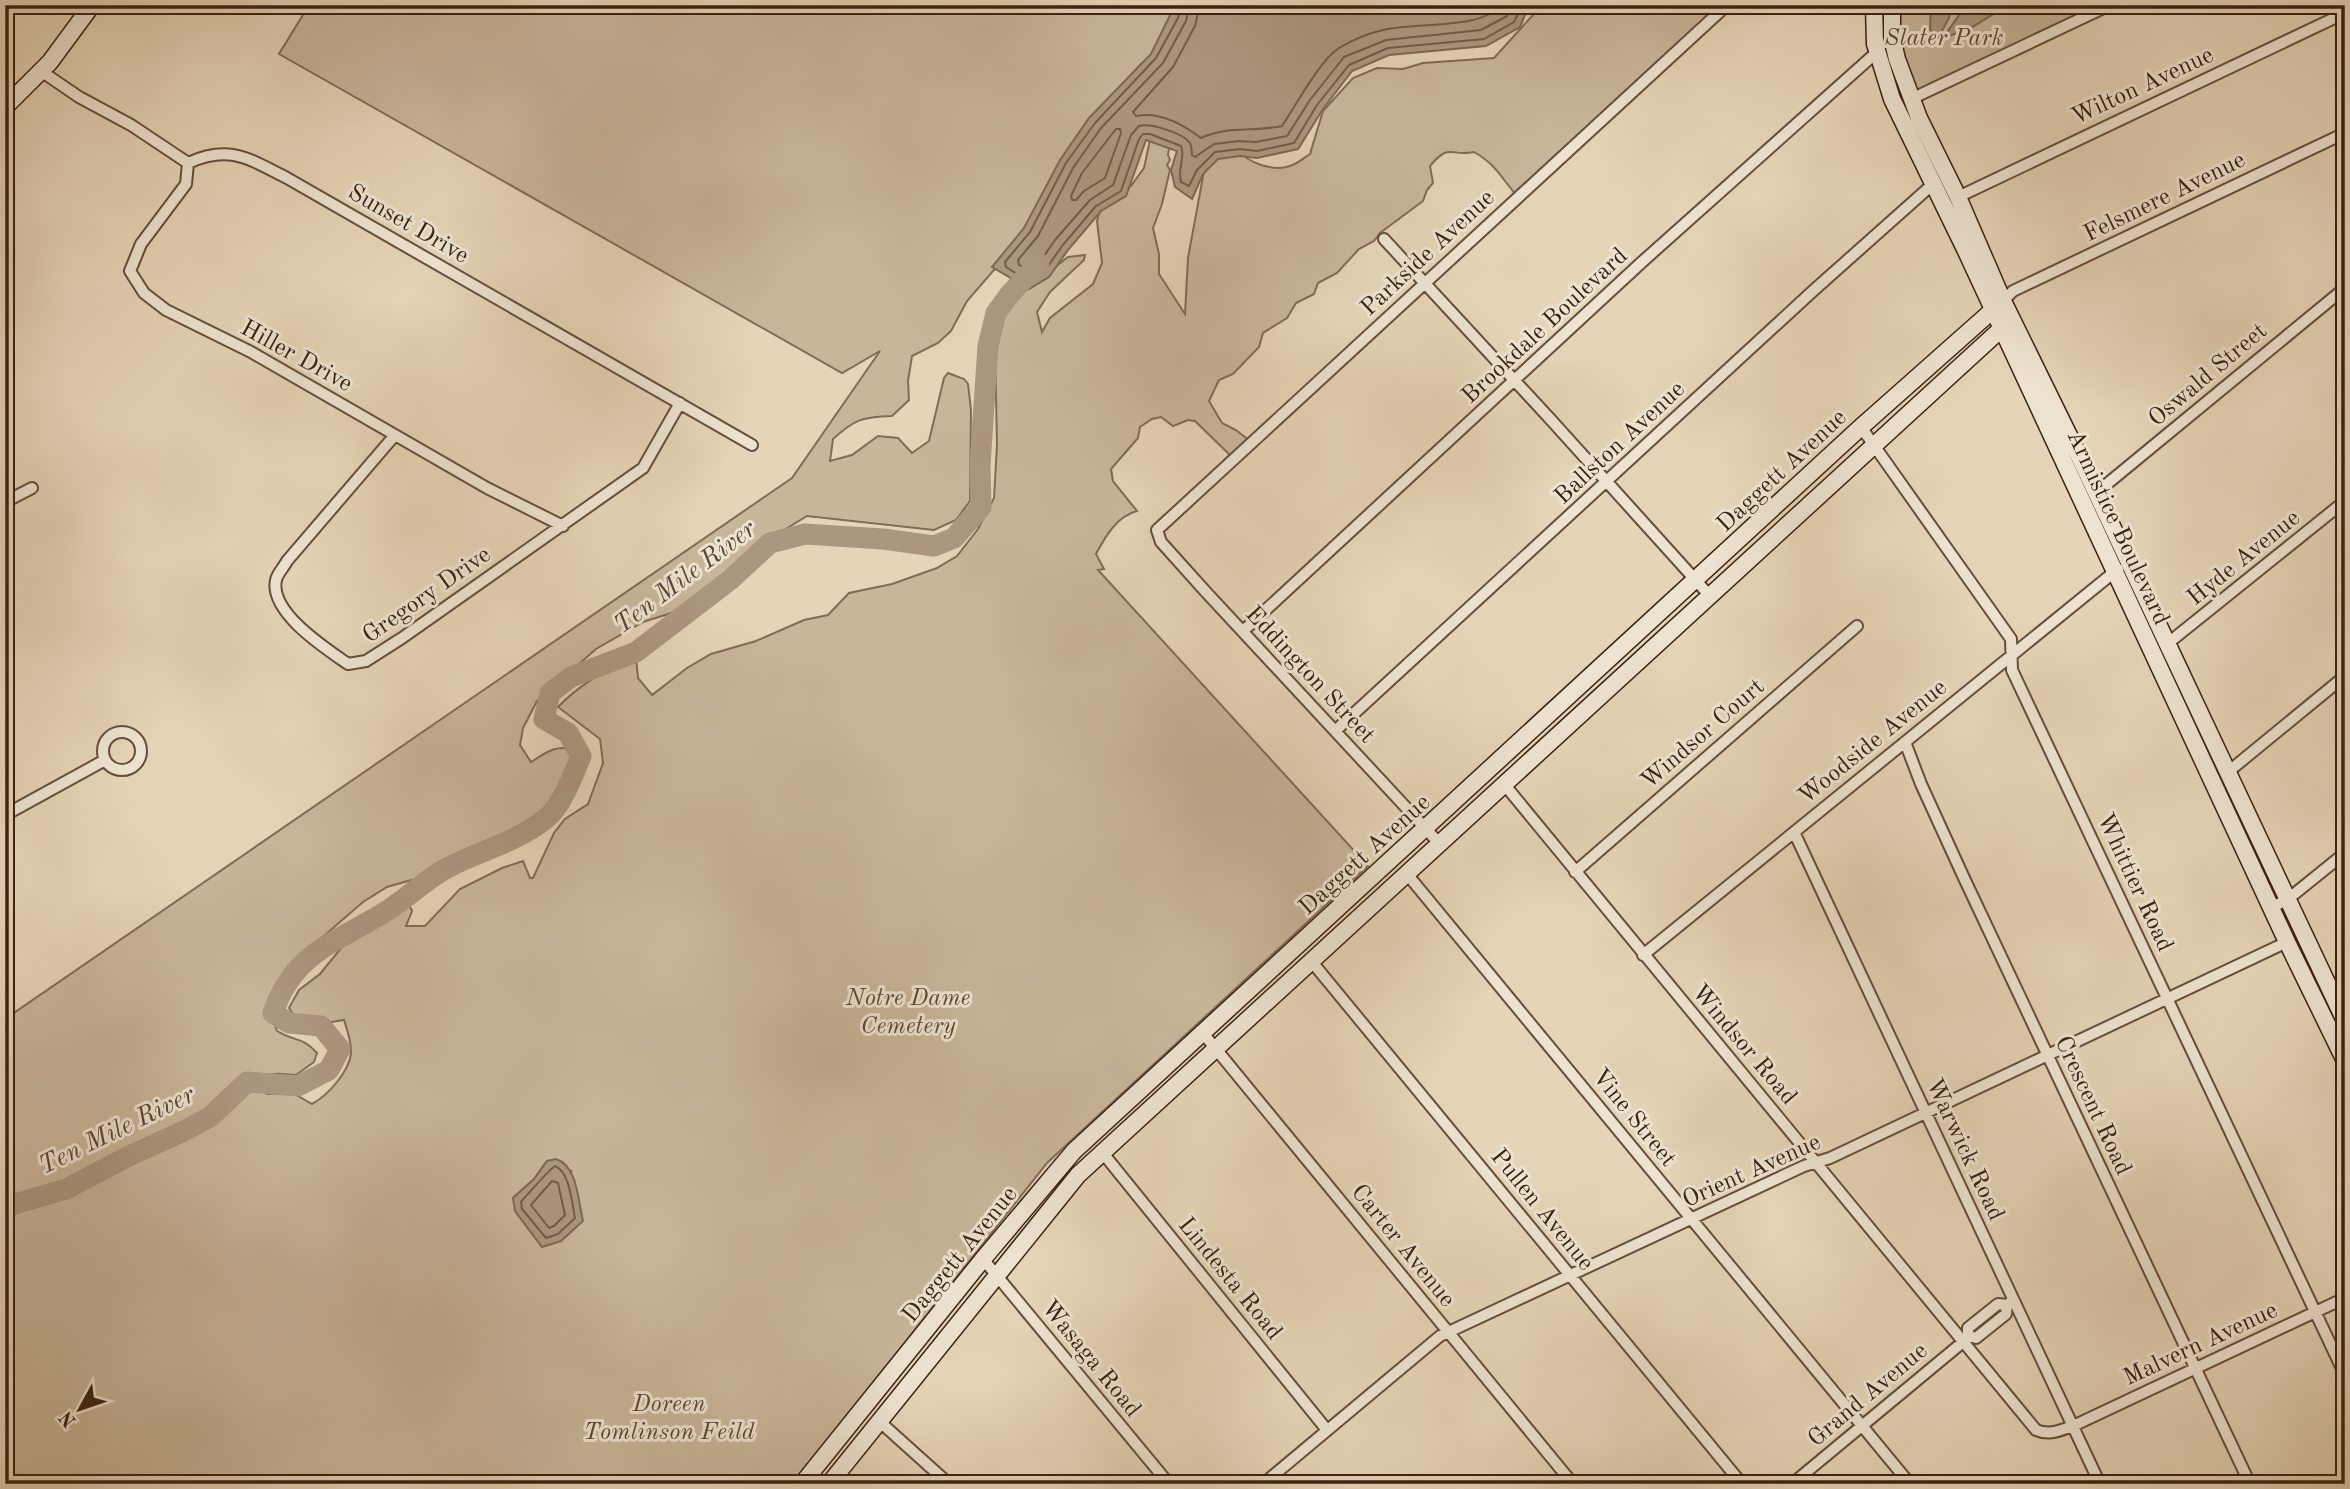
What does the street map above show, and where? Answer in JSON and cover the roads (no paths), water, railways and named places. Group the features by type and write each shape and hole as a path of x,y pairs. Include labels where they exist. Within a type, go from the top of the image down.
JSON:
{"street":[{"path":"5,107 41,71 92,5"},
{"name":"Parkside Avenue","path":"1157,530 1727,5"},
{"name":"Armistice Boulevard","path":"1874,5 1877,52 1892,99 1933,184 2096,494 2345,1021"},
{"name":"Armistice Boulevard","path":"1892,5 1892,38 1911,99 1958,197 1998,305"},
{"path":"1911,99 2110,5"},
{"name":"Wilton Avenue","path":"1958,197 2345,13"},
{"name":"Brookdale Boulevard","path":"1243,631 1720,191 1877,52"},
{"path":"41,71 188,163"},
{"name":"Felsmere Avenue","path":"1998,305 2013,291 2345,133"},
{"name":"Sunset Drive","path":"188,163 204,156 240,155 287,178 752,445"},
{"name":"Hiller Drive","path":"188,163 186,184 141,244 130,271 144,293 166,310 251,352 487,488 563,526"},
{"name":"Ballston Avenue","path":"1335,732 1814,290 1933,184"},
{"path":"1384,239 1709,595"},
{"path":"2340,291 2345,306"},
{"name":"Oswald Street","path":"2096,494 2340,291"},
{"name":"Daggett Avenue","path":"802,1484 983,1259 1074,1151 1861,427 1998,305"},
{"name":"Armistice Boulevard","path":"2007,323 2115,571 2345,1061"},
{"name":"Daggett Avenue","path":"829,1484 1078,1175 2007,323"},
{"name":"Gregory Drive","path":"395,435 287,561 276,580 278,601 293,620 348,664 366,661 643,468 680,403"},
{"name":"Whittier Road","path":"1861,427 2011,639 2012,670 2345,1375"},
{"path":"5,502 32,488"},
{"name":"Hyde Avenue","path":"2168,644 2345,500"},
{"name":"Eddington Street","path":"1157,530 1161,542 1439,843"},
{"name":"Woodside Avenue","path":"1643,955 2128,561"},
{"name":"Windsor Court","path":"1575,872 1857,626"},
{"path":"2228,772 2345,676"},
{"name":"Crescent Road","path":"1905,742 1931,808 2250,1484"},
{"path":"5,815 105,760"},
{"name":"Windsor Road","path":"1504,784 1815,1163 1965,1339 2036,1430 2054,1433 2073,1426"},
{"name":"Warwick Road","path":"1794,832 1926,1111 2010,1302 2100,1484"},
{"path":"2271,908 2288,899 2345,853"},
{"name":"Vine Street","path":"1407,874 1910,1484"},
{"name":"Orient Avenue","path":"1263,1484 1440,1336 1691,1219 1830,1158 2287,942"},
{"name":"Pullen Avenue","path":"1312,962 1742,1484"},
{"name":"Carter Avenue","path":"1202,1032 1573,1484"},
{"name":"Lindesta Road","path":"1102,1152 1327,1430"},
{"name":"Wasaga Road","path":"983,1259 1169,1484"},
{"name":"Malvern Avenue","path":"2073,1426 2345,1298"},
{"name":"Grand Avenue","path":"1792,1484 1965,1339 1976,1338 2006,1314 2010,1302"},
{"path":"879,1420 949,1484"}],"water":[{"path":"1175,5 1529,5 1520,27 1486,46 1389,55 1352,71 1323,109 1298,149 1257,158 1240,156 1218,159 1203,174 1192,199 1175,187 1171,170 1177,151 1146,140 1126,196 1101,211 1049,277 1029,289 992,267 1024,228 1060,160 1089,118 1151,54"},
{"path":"1931,5 1952,5 1949,18 1939,36 1934,36 1930,29"},
{"path":"1966,5 2008,5 1969,29 1943,38"},
{"path":"556,1159 569,1169 573,1177 583,1221 561,1241 542,1247 515,1211 513,1198 534,1179 547,1161"}],"waterway":[{"name":"Ten Mile River","path":"5,1209 66,1189 184,1131 210,1117 247,1082 298,1086 329,1070 340,1049 321,1026 289,1023 273,1013 282,992 305,962 335,940 388,910 441,871 522,834 550,815 566,791 581,756 568,733 544,719 550,693 571,677 636,652 730,580 770,543 805,534 883,539 934,546 954,538 981,507 980,465 988,346 996,313 1039,263"}],"park label":[{"name":"Slater Park","path":"1944,37"},
{"name":"Notre Dame Cemetery","path":"908,1011"},
{"name":"Doreen Tomlinson Feild","path":"669,1417"}]}
